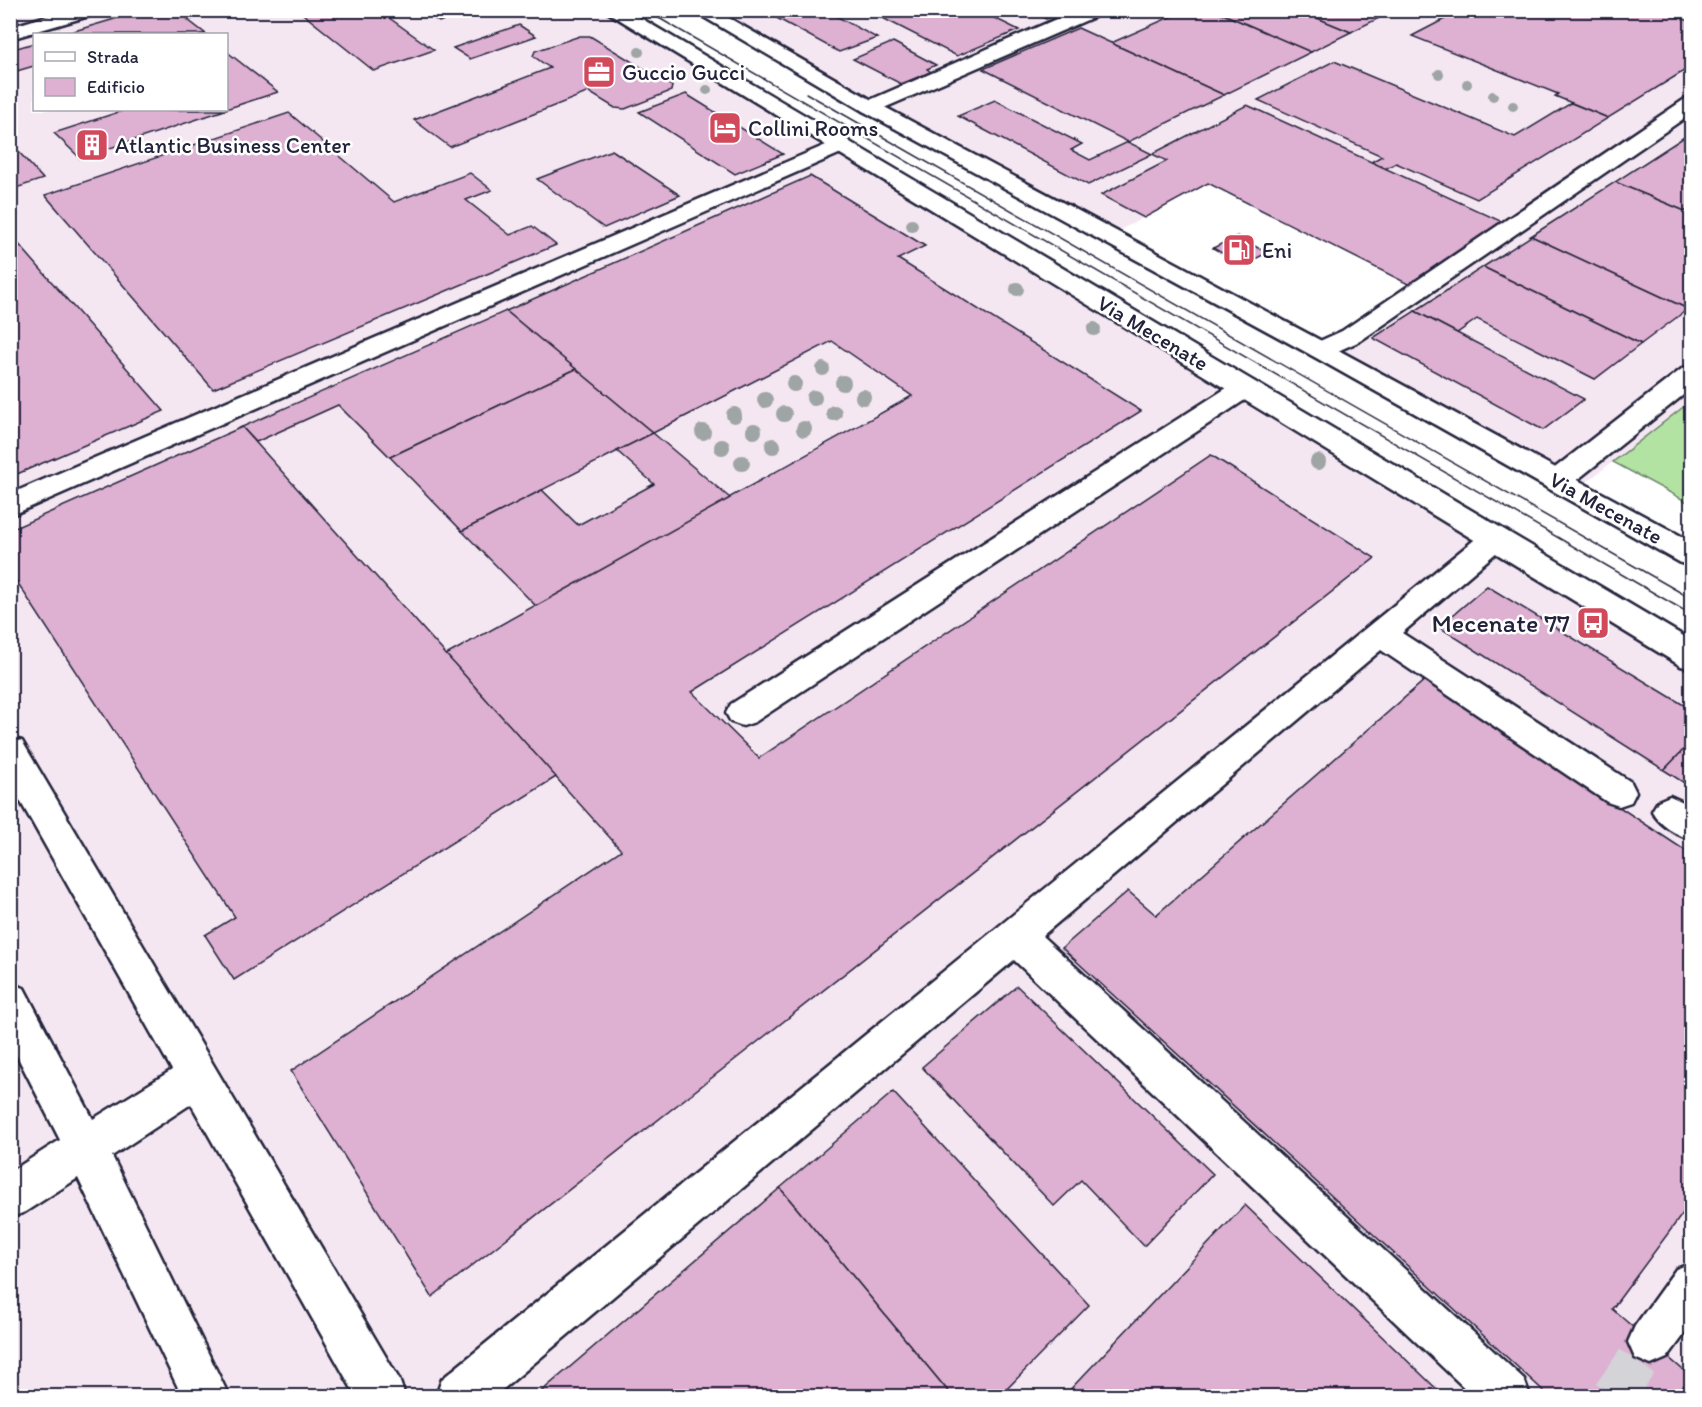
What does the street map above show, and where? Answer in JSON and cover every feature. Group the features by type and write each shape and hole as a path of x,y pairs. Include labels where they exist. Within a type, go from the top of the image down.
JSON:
{"main road":[{"path":"10,33 89,10"},
{"name":"Via Mecenate","path":"613,10 1692,657"},
{"name":"Via Mecenate","path":"701,10 870,107 1320,350 1692,556"},
{"path":"870,107 1094,10"},
{"path":"1320,350 1351,336 1692,102"},
{"path":"10,506 840,145"},
{"path":"1557,481 1692,374"},
{"path":"743,713 1245,388"},
{"path":"459,1396 1494,539"},
{"path":"1380,634 1619,792"},
{"path":"10,751 382,1396"},
{"path":"1015,936 1507,1396"},
{"path":"10,1001 86,1148 206,1396"},
{"path":"10,1197 198,1076"},
{"path":"1651,1342 1692,1285"}],"shaded area":[{"path":"10,11 613,11 1691,657 1691,1396 11,1396"},
{"path":"701,11 1691,11 1691,401 1575,491 1320,350 1412,286 1208,183 1109,236"}],"green space":[{"path":"1691,401 1691,504 1613,462"}],"building":[{"path":"145,10 220,10 188,20 205,33 67,33"},
{"path":"298,10 378,10 434,50 374,71"},
{"path":"422,10 473,10 439,22"},
{"path":"762,10 825,10 877,38 839,52"},
{"path":"867,10 978,10 1019,30 957,56"},
{"path":"1027,10 1067,10 1046,19"},
{"path":"1186,10 1214,10 1311,52 1224,95 1111,43"},
{"path":"1214,10 1298,10 1351,32 1311,52"},
{"path":"1298,10 1395,10 1351,32"},
{"path":"1462,10 1659,10 1692,22 1692,66 1608,118 1555,96 1558,94 1412,36"},
{"path":"519,25 536,36 470,59 453,48"},
{"path":"1078,28 1224,95 1128,142 983,69"},
{"path":"580,36 590,36 672,86 671,91 625,109 615,108 589,92 450,147 414,120 550,68 533,56 535,51"},
{"path":"893,42 936,65 927,69 931,72 901,84 853,59"},
{"path":"33,43 33,66 10,73 10,50"},
{"name":"Atlantic Business Center","path":"228,53 278,92 228,108"},
{"path":"1334,61 1515,137 1571,103 1608,118 1477,199 1396,163 1385,169 1371,162 1382,156 1258,100"},
{"path":"686,94 783,154 735,174 639,112"},
{"path":"995,100 1082,144 1071,150 1090,160 1128,142 1152,154 1088,185 958,116"},
{"path":"1247,105 1507,224 1412,286 1208,183 1144,218 1101,195 1167,161 1152,154"},
{"name":"Atlantic Business Center","path":"122,111 222,111 80,158 54,133"},
{"path":"289,113 394,202 470,173 492,190 466,200 510,235 532,226 556,245 213,389 45,195"},
{"path":"1692,132 1692,214 1615,182"},
{"path":"10,142 43,179 10,190"},
{"path":"612,150 680,195 604,228 537,179"},
{"path":"810,176 925,246 898,259 1141,411 692,692 759,758 1211,455 1375,558 432,1297 291,1071 621,850 446,655 912,396 832,341 653,433 506,311"},
{"path":"1615,182 1692,214 1692,307 1688,309 1531,236"},
{"path":"10,234 164,411 10,477"},
{"path":"1237,236 1267,253 1243,265 1213,248"},
{"path":"1531,236 1688,309 1641,344 1483,267"},
{"path":"1483,267 1641,344 1595,379 1477,319 1457,333 1415,311"},
{"path":"506,311 576,369 390,457 338,405 256,442 242,427"},
{"path":"1415,311 1584,399 1543,430 1373,338"},
{"path":"576,369 653,433 462,531 390,457"},
{"path":"242,427 556,777 234,980 205,935 235,917 10,571 10,530"},
{"path":"653,433 730,498 536,606 462,531 542,490 578,525 654,484 617,451"},
{"path":"1487,586 1692,710 1692,741 1664,770 1439,627"},
{"path":"1426,679 1692,855 1692,1201 1612,1309 1690,1376 1677,1396 1549,1396 1062,948 1128,891 1156,915"},
{"path":"1692,741 1692,788 1664,770"},
{"path":"1017,986 1213,1174 1144,1246 1081,1180 1054,1206 922,1067"},
{"path":"893,1092 1089,1305 1000,1396 952,1396 780,1188"},
{"path":"780,1188 952,1396 536,1396"},
{"path":"1245,1205 1444,1396 1064,1396"}],"tunnel":[{"path":"1613,1396 1651,1342"}],"tram line":[{"path":"645,10 1692,615"},
{"path":"806,93 1692,599"}],"place":[{"name":"Guccio Gucci","path":"599,72"},
{"name":"Collini Rooms","path":"725,128"},
{"name":"Atlantic Business Center","path":"92,145"},
{"name":"Eni","path":"1239,250"},
{"name":"Mecenate 77","path":"1593,623"}]}
